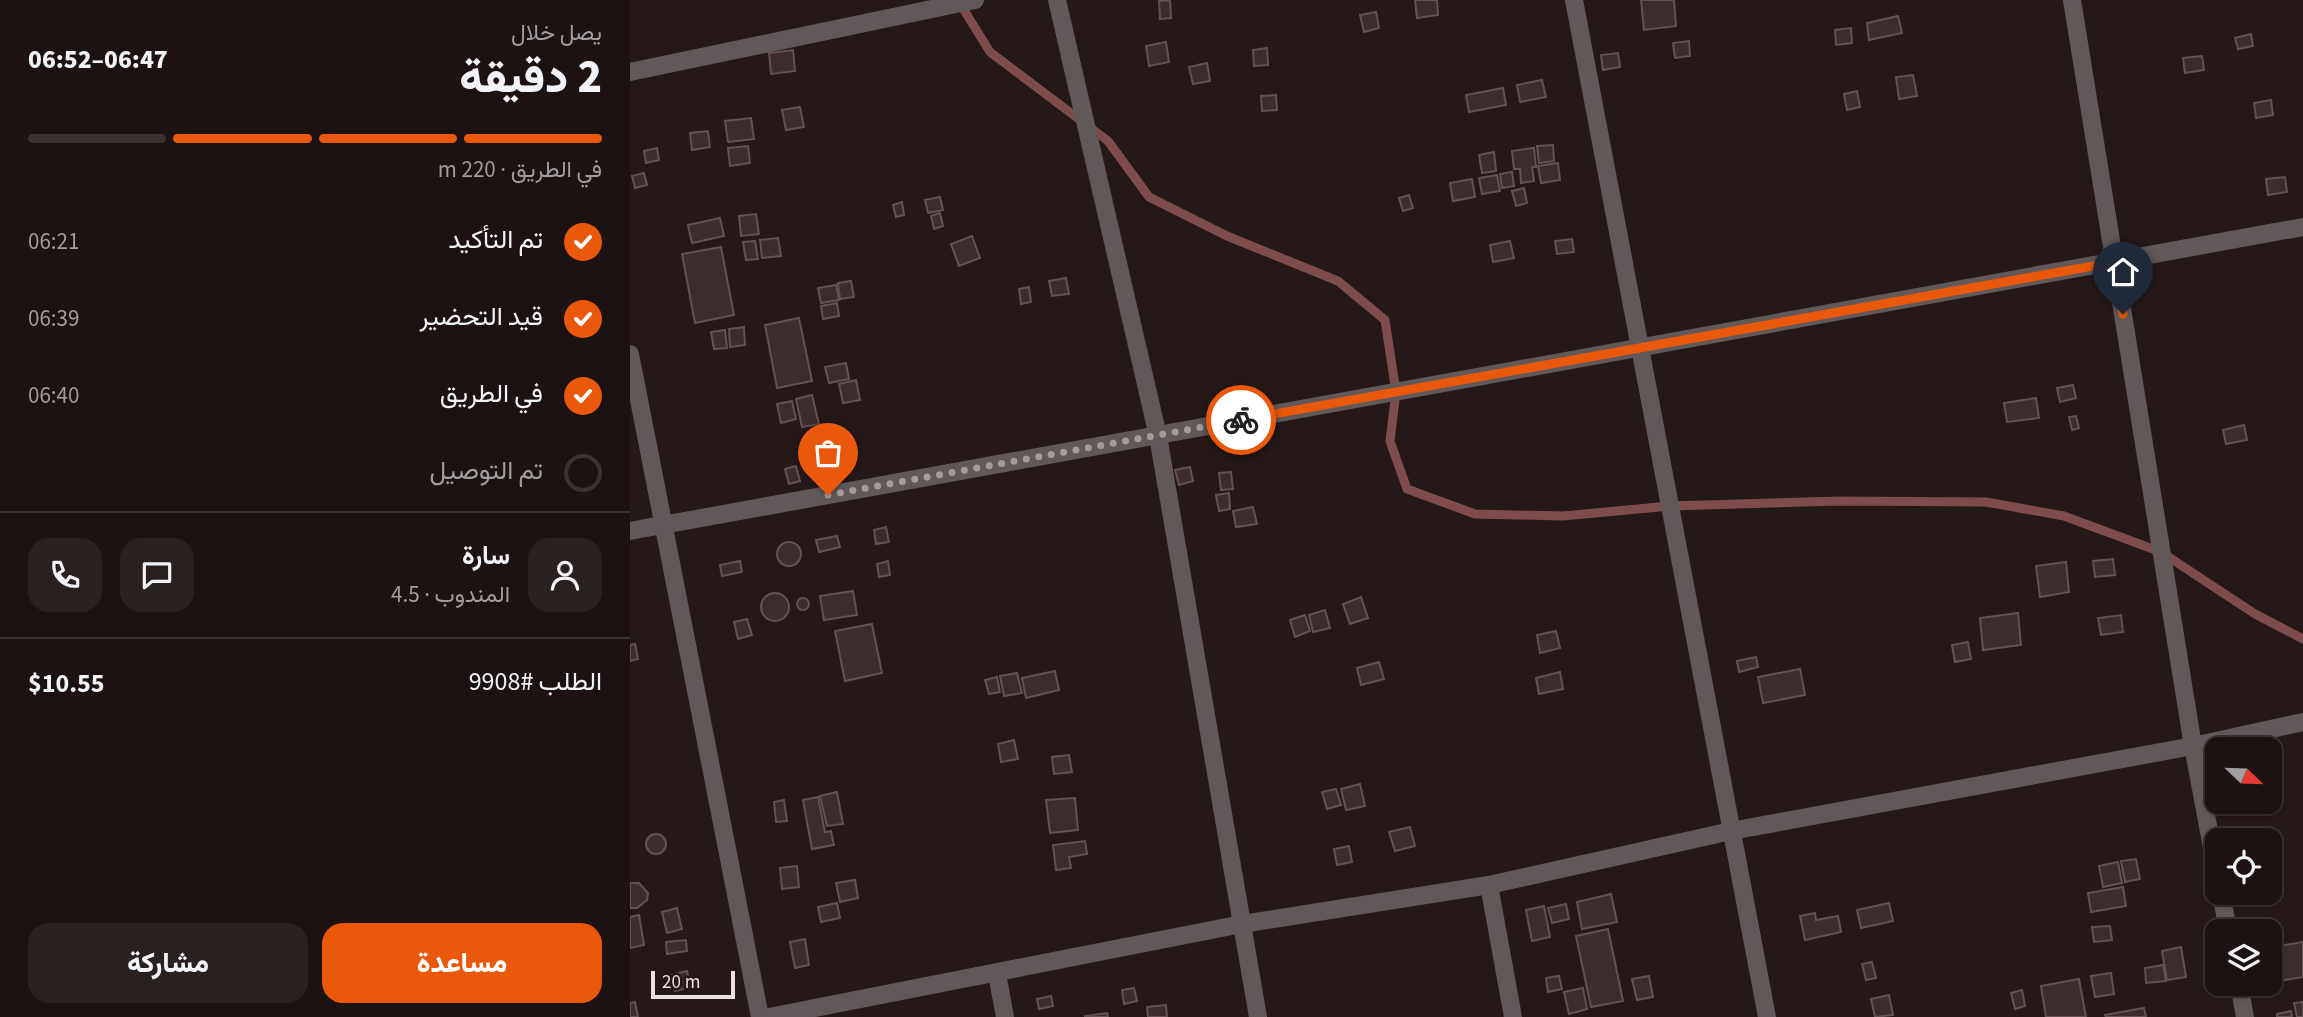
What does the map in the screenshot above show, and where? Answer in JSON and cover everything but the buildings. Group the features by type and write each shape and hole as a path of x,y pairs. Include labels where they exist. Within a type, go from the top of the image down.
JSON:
{"street":[{"path":"630,72 975,0"},
{"path":"1057,0 1158,436 1258,1017"},
{"path":"1574,0 1767,1017"},
{"path":"2072,0 2208,828"},
{"path":"630,531 2303,227"},
{"path":"630,354 760,1017"},
{"path":"769,1017 1242,924 1489,885 1731,831 2193,746 2303,722"},
{"path":"1489,885 1513,1017"},
{"path":"997,974 1005,1017"},
{"path":"2241,996 2245,1017"}],"waterway":[{"path":"959,2 990,52 1108,141 1149,197 1227,236 1338,281 1385,320 1396,392 1390,441 1407,489 1475,514 1563,516 1670,506 1840,501 1986,502 2064,516 2161,552 2255,614 2303,639"}],"way so far":[{"path":"828,495 1241,420"}],"route":[{"path":"1241,420 2115,262 2123,314"}]}
